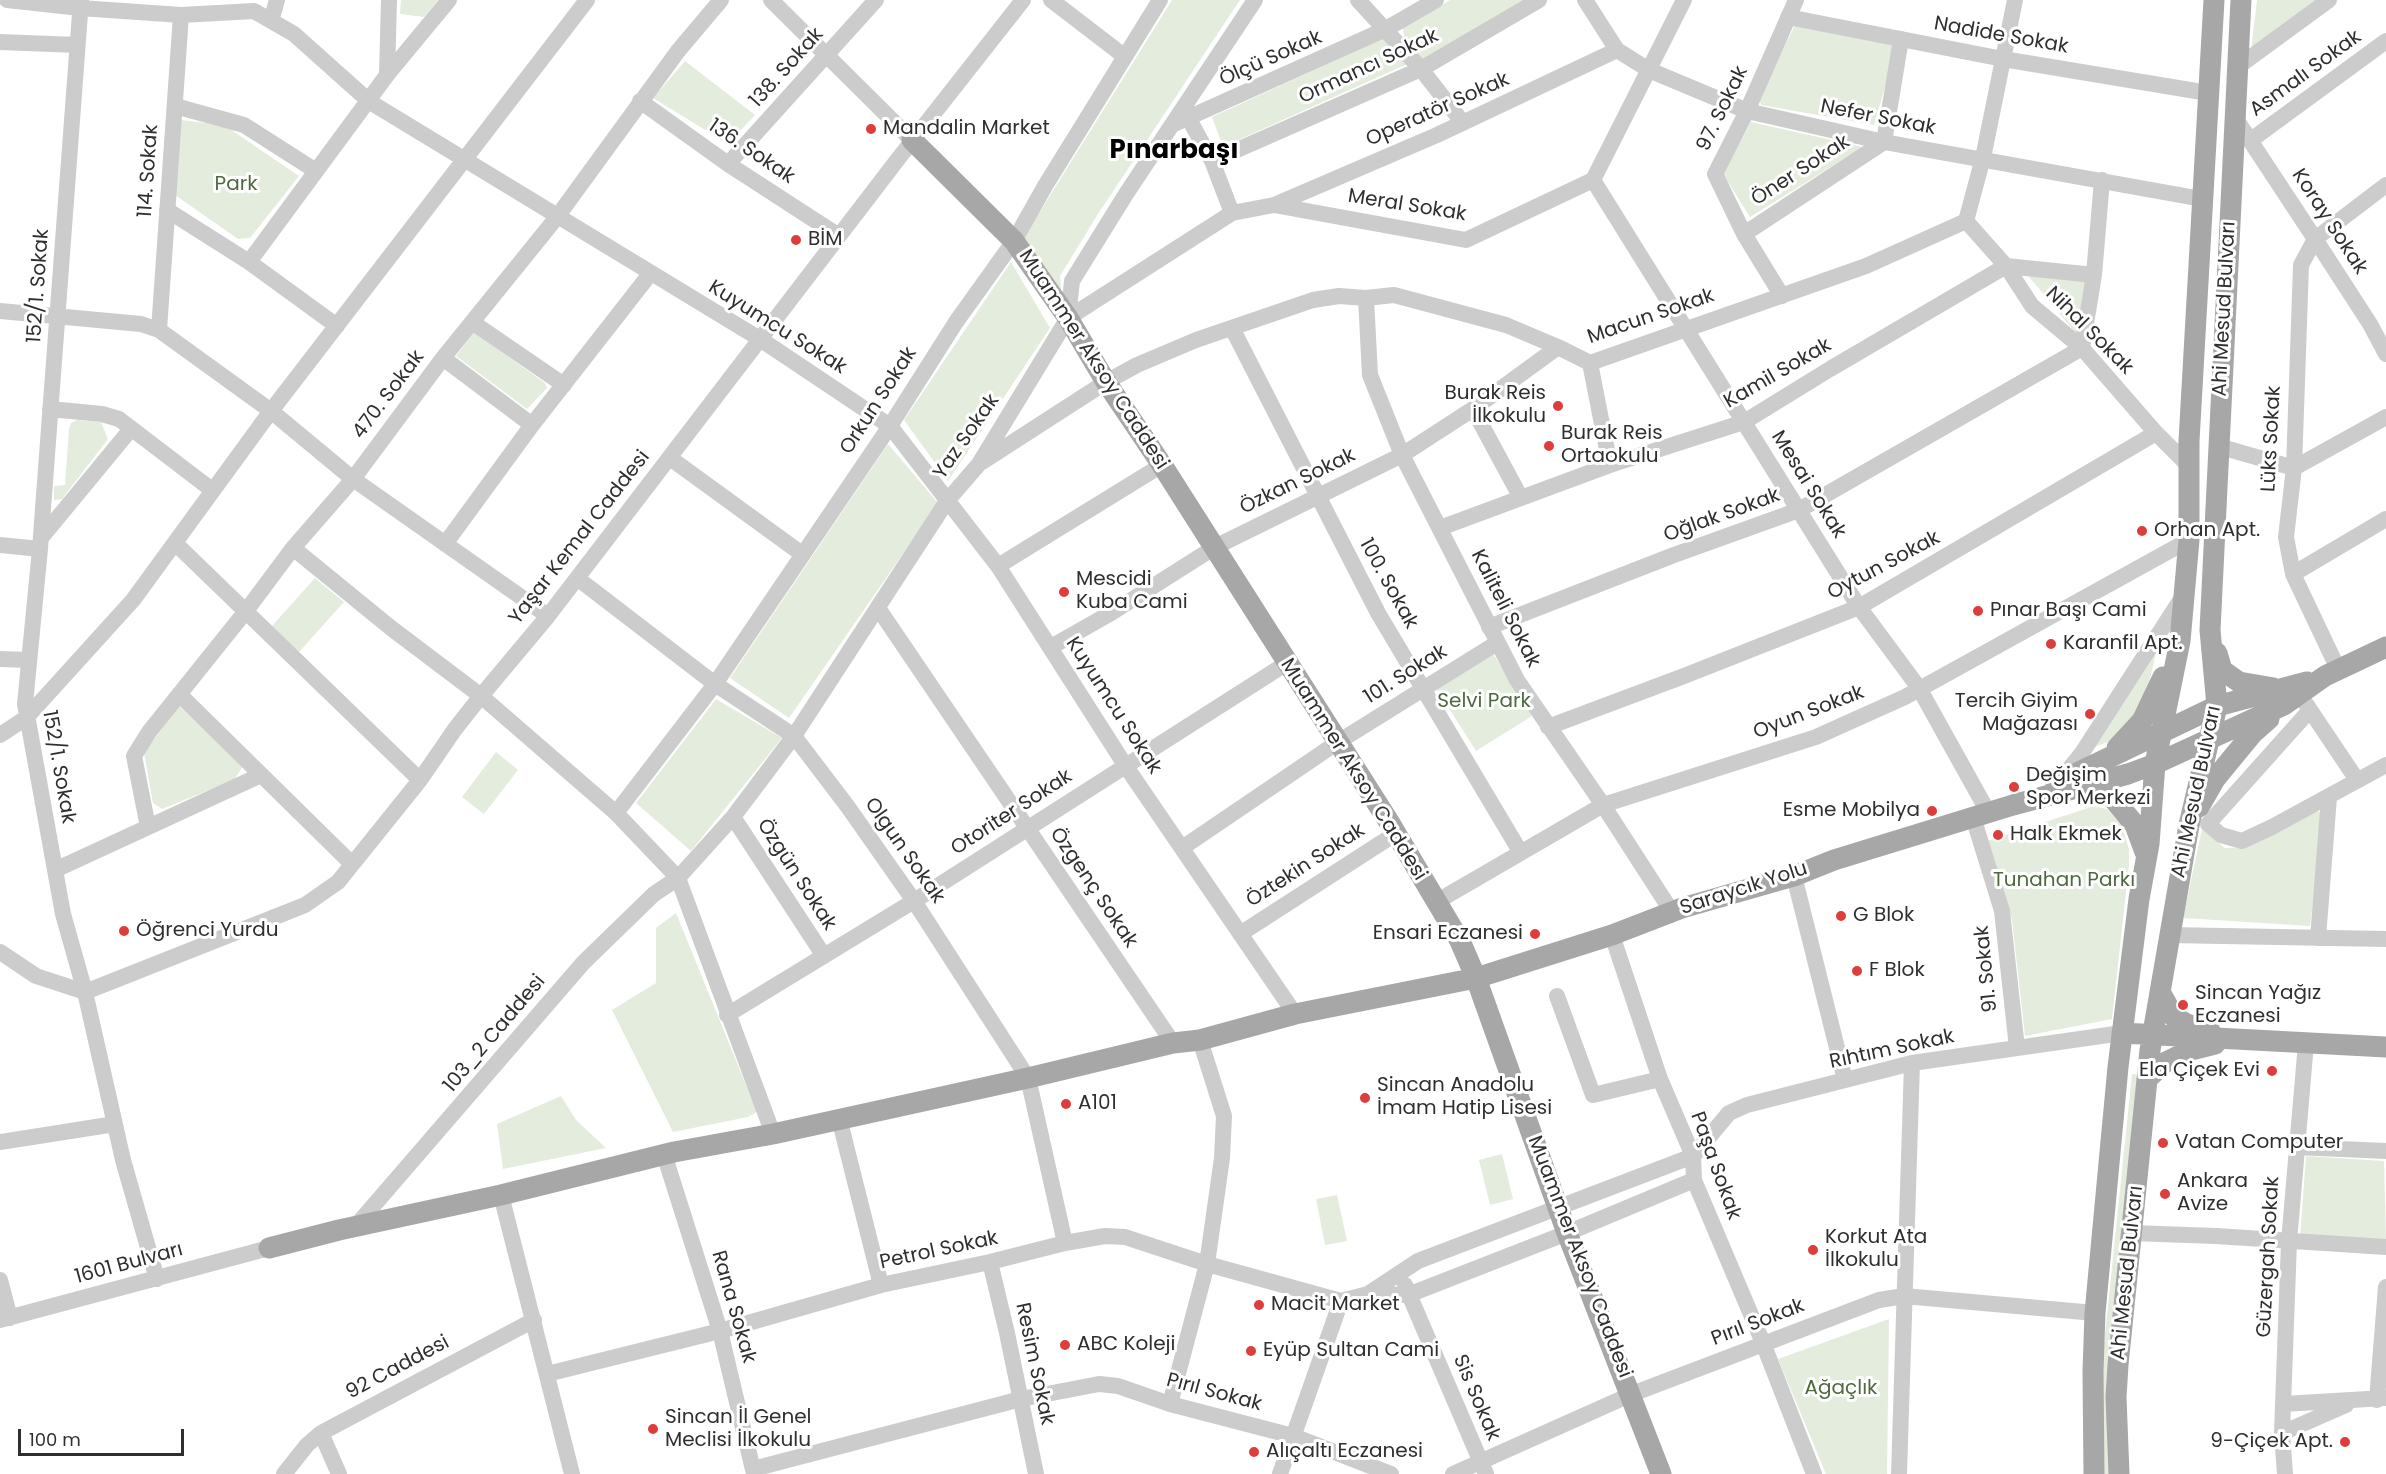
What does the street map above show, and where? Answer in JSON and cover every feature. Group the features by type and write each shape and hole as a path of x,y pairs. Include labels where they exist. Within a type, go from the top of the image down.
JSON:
{"main road":[{"name":"Ahi Mesud Bulvarı","path":"2094,1474 2095,1313 2122,1033 2139,899 2147,857 2155,764 2180,641 2188,540 2189,466 2214,0"},
{"name":"Ahi Mesud Bulvarı","path":"2119,1474 2116,1397 2118,1365 2147,1079 2189,825 2217,706 2210,630 2241,0"},
{"name":"Muammer Aksoy Caddesi","path":"912,140 1014,241 1068,318 1106,382 1215,547 1338,742 1460,941 1476,978 1567,1233 1632,1394 1661,1474"},
{"path":"2210,630 2222,670 2239,682 2294,699"},
{"path":"2081,780 2121,744 2142,721 2180,641"},
{"path":"2189,825 2215,779 2253,734 2294,699 2331,673 2386,647"},
{"path":"2013,805 2081,780 2160,733 2217,706 2294,699"},
{"path":"2013,805 2026,796 2059,782 2081,780 2155,764 2294,699"},
{"path":"2081,780 2111,796 2135,825 2147,857"},
{"name":"Saraycık Yolu","path":"269,1248 501,1195 664,1154 773,1134 1028,1078 1173,1043 1200,1040 1295,1014 1476,978 1612,935 1672,912 1794,876 1834,860 2013,805"},
{"path":"2160,992 2174,1017 2187,1024 2236,1039"},
{"path":"2122,1033 2386,1047"},
{"path":"2147,1079 2164,1063 2191,1050 2236,1039"}],"street":[{"name":"Kuyumcu Sokak","path":"7,0 81,4 181,15 254,11 294,34 370,102 760,339 890,426 998,566 1052,647 1125,765 1295,1014"},
{"path":"271,21 277,0"},
{"path":"387,75 389,0"},
{"path":"249,262 370,102 387,75 449,0"},
{"path":"0,735 26,718 134,600 271,411 587,0"},
{"name":"470. Sokak","path":"148,827 134,756 149,732 246,611 292,548 353,478 443,357 557,217 640,101 721,0"},
{"path":"771,0 912,140"},
{"name":"138. Sokak","path":"728,164 876,0"},
{"name":"Yaşar Kemal Caddesi","path":"85,992 305,905 338,882 420,780 481,696 548,616 912,140 1023,0"},
{"path":"1051,0 1124,56"},
{"name":"Orkun Sokak","path":"616,813 715,684 890,426 956,322 1014,241 1124,56 1161,0"},
{"name":"Yaz Sokak","path":"678,878 733,817 794,736 947,501 979,464 1068,318 1072,281 1126,194 1255,0"},
{"path":"1358,0 1422,69 1462,123"},
{"name":"Ölçü Sokak","path":"1172,125 1386,29 1436,0"},
{"name":"Ormancı Sokak","path":"1212,161 1422,69 1539,0"},
{"name":"Nefer Sokak","path":"1585,0 1617,50 1649,70 1747,111 1884,142 2202,199"},
{"path":"1593,180 1684,0"},
{"name":"97. Sokak","path":"1782,296 1744,234 1715,174 1747,111 1796,0"},
{"path":"1966,221 1983,159 2015,0"},
{"path":"2236,68 2329,0"},
{"name":"152/1. Sokak","path":"81,4 76,45 40,543 25,704 63,914 85,992 123,1160 157,1279"},
{"name":"114. Sokak","path":"159,330 181,15"},
{"name":"Nadide Sokak","path":"1788,17 2003,59 2208,93"},
{"path":"1884,142 1901,39"},
{"name":"Asmalı Sokak","path":"2251,141 2386,41"},
{"path":"0,42 76,45"},
{"name":"Operatör Sokak","path":"1274,205 1462,123 1617,50"},
{"name":"136. Sokak","path":"640,101 728,164 839,236"},
{"path":"175,106 244,125 316,171"},
{"name":"Koray Sokak","path":"2234,116 2315,239 2379,325 2386,354"},
{"path":"1189,118 1212,161 1232,213"},
{"name":"Öner Sokak","path":"1744,234 1884,142"},
{"name":"Meral Sokak","path":"1068,318 1232,213 1274,205 1466,240 1593,180"},
{"name":"Mesai Sokak","path":"1593,180 1859,607 1919,688 1980,814"},
{"path":"2082,348 2094,275 2102,180"},
{"path":"2315,239 2386,185"},
{"path":"168,210 249,262 337,326"},
{"name":"Nihal Sokak","path":"1966,221 2006,266 2032,306 2082,348 2156,433 2189,466"},
{"name":"Macun Sokak","path":"979,464 1137,364 1313,300 1339,296 1366,298 1394,295 1506,325 1590,363 1866,266 1966,221"},
{"name":"Lüks Sokak","path":"2315,239 2301,265 2294,468 2286,537 2293,574 2331,673"},
{"path":"2006,266 2094,275"},
{"name":"Kamil Sokak","path":"1440,528 1610,465 1744,422 2006,266"},
{"path":"445,544 532,425 650,274"},
{"name":"Kaliteli Sokak","path":"1366,298 1370,375 1402,455 1517,680 1603,805 1672,912"},
{"path":"0,311 141,324 159,330 271,411 353,478 548,616"},
{"path":"472,322 564,385"},
{"name":"100. Sokak","path":"1232,328 1378,613 1521,853"},
{"name":"Özkan Sokak","path":"1052,647 1111,613 1215,547 1402,455 1473,410 1558,347"},
{"name":"Oğlak Sokak","path":"1489,627 1674,555 1799,510 2082,348"},
{"path":"443,357 532,425"},
{"path":"1590,363 1610,465"},
{"path":"50,409 102,414 118,419 212,490"},
{"path":"1473,410 1521,498"},
{"path":"2218,446 2294,468 2386,417"},
{"path":"0,545 40,543 131,429"},
{"name":"Oytun Sokak","path":"1548,727 1859,607 2156,433"},
{"path":"670,458 802,554"},
{"path":"998,566 1162,465"},
{"path":"2293,574 2386,519"},
{"name":"Oyun Sokak","path":"1436,902 1603,805 1816,737 1905,697 2188,540"},
{"path":"175,543 420,780"},
{"path":"292,548 391,628 481,696 616,813 678,878 773,1134"},
{"name":"Olgun Sokak","path":"577,578 715,684 794,736 848,807 914,901 1028,1078 1065,1243"},
{"path":"2059,782 2082,753 2183,596"},
{"name":"Özgenç Sokak","path":"878,608 1173,1043"},
{"name":"101. Sokak","path":"1182,848 1338,742 1497,643"},
{"path":"0,659 29,660"},
{"name":"Otoriter Sokak","path":"728,1015 914,901 1287,663"},
{"path":"179,694 352,864"},
{"path":"2357,780 2294,699 2208,824 2221,835 2242,841 2386,765"},
{"path":"55,870 261,775"},
{"path":"2318,938 2329,797"},
{"name":"91. Sokak","path":"1980,814 2002,911 2017,1048"},
{"name":"Özgün Sokak","path":"733,817 824,956"},
{"name":"Öztekin Sokak","path":"1240,934 1395,834"},
{"path":"1794,876 1845,1080"},
{"name":"103_2 Caddesi","path":"355,1227 583,963 654,894 678,878"},
{"name":"Paşa Sokak","path":"1612,935 1660,1079 1693,1156 1694,1180 1815,1474"},
{"path":"2169,935 2386,939"},
{"path":"0,952 36,976 85,992"},
{"path":"1557,996 1593,1095 1660,1079"},
{"name":"Rıhtım Sokak","path":"1693,1156 1729,1113 1747,1105 1912,1063 2122,1033"},
{"path":"1170,1404 1207,1264 1222,1158 1224,1116 1200,1040"},
{"name":"Güzergah Sokak","path":"2285,1474 2282,1433 2289,1242 2306,1042"},
{"path":"1899,1474 1912,1063"},
{"path":"839,1118 881,1285"},
{"path":"0,1142 115,1124"},
{"path":"2296,1147 2386,1151"},
{"name":"Rana Sokak","path":"664,1154 720,1331 754,1472"},
{"path":"1368,1294 1418,1261 1693,1156"},
{"path":"1280,1474 1341,1301 1368,1294 1408,1295 1694,1180"},
{"path":"501,1195 572,1474"},
{"path":"2133,1233 2386,1247"},
{"name":"Petrol Sokak","path":"547,1374 720,1331 881,1285 1105,1236 1125,1237 1207,1264 1341,1301"},
{"name":"1601 Bulvarı","path":"5,1319 269,1248"},
{"name":"Resim Sokak","path":"990,1262 1036,1474"},
{"name":"Sis Sokak","path":"1400,1272 1483,1468"},
{"path":"0,1280 5,1319"},
{"path":"2283,1404 2381,1399 2386,1287"},
{"name":"Pırıl Sokak","path":"1453,1474 1483,1468 1632,1394 1879,1300 1904,1296 2095,1313"},
{"name":"92 Caddesi","path":"284,1474 307,1445 321,1433 534,1320"},
{"name":"Pırıl Sokak","path":"754,1472 1020,1399 1099,1384 1118,1386 1170,1404 1293,1436 1391,1474"},
{"path":"2282,1433 2355,1401"},
{"path":"321,1433 339,1474"}],"green space":[{"path":"401,0 438,0 424,17 400,14"},
{"path":"1172,0 1240,0 1098,214 1060,276 1061,290 1024,237"},
{"path":"1450,0 1528,0 1423,60 1404,37 1403,28"},
{"path":"2257,0 2318,0 2251,51"},
{"path":"1795,25 1892,43 1896,49 1874,125 1761,105 1759,98"},
{"path":"1384,38 1407,64 1223,147 1212,117"},
{"path":"685,61 755,115 728,144 653,98"},
{"name":"Park","path":"181,120 224,125 299,176 250,238 238,239 175,195"},
{"path":"1751,122 1863,147 1750,217 1723,174"},
{"path":"1011,262 1050,328 948,481 904,420"},
{"path":"2025,272 2084,279 2086,283 2079,332 2075,332"},
{"path":"474,332 545,383 547,388 527,409 456,356"},
{"path":"77,420 101,422 108,439 62,499 54,500 54,486 65,485 69,429 71,423"},
{"path":"888,444 938,503 789,718 730,678"},
{"path":"315,578 344,602 299,652 271,627"},
{"path":"2157,649 2144,703 2111,741 2094,747"},
{"name":"Selvi Park","path":"1492,652 1532,716 1476,751 1436,688"},
{"path":"716,699 782,738 691,851 636,803"},
{"path":"179,706 243,766 234,780 162,809 153,803 144,753"},
{"path":"496,752 518,770 484,814 462,797"},
{"name":"Tunahan Parkı","path":"2094,806 2107,809 2121,824 2129,849 2112,1019 2025,1036 2012,920 1987,841"},
{"path":"2318,811 2322,814 2320,843 2310,926 2183,918 2202,829 2225,848 2248,847"},
{"path":"676,913 757,1112 748,1117 673,1132 612,1010 656,983 656,928"},
{"path":"2132,1074 2139,1075 2107,1376 2111,1474 2103,1474 2101,1373"},
{"path":"561,1096 576,1120 606,1148 503,1169 497,1124"},
{"path":"1502,1154 1513,1199 1490,1205 1479,1160"},
{"path":"2306,1156 2384,1161 2386,1240 2300,1237"},
{"path":"1337,1195 1347,1241 1325,1245 1316,1199"},
{"name":"Ağaçlık","path":"1889,1319 1887,1474 1826,1474 1778,1359"}],"place":[{"name":"Mandalin Market","path":"871,129"},
{"name":"BİM","path":"796,240"},
{"name":"Burak Reis İlkokulu","path":"1558,406"},
{"name":"Burak Reis Ortaokulu","path":"1549,446"},
{"name":"Orhan Apt.","path":"2142,531"},
{"name":"Mescidi Kuba Cami","path":"1064,592"},
{"name":"Pınar Başı Cami","path":"1978,611"},
{"name":"Karanfil Apt.","path":"2051,644"},
{"name":"Tercih Giyim Mağazası","path":"2090,714"},
{"name":"Değişim Spor Merkezi","path":"2014,787"},
{"name":"Esme Mobilya","path":"1932,811"},
{"name":"Halk Ekmek","path":"1998,835"},
{"name":"G Blok","path":"1841,916"},
{"name":"Öğrenci Yurdu","path":"124,931"},
{"name":"Ensari Eczanesi","path":"1535,934"},
{"name":"F Blok","path":"1857,971"},
{"name":"Sincan Yağız Eczanesi","path":"2183,1005"},
{"name":"Ela Çiçek Evi","path":"2272,1071"},
{"name":"Sincan Anadolu İmam Hatip Lisesi","path":"1365,1098"},
{"name":"A101","path":"1066,1104"},
{"name":"Vatan Computer","path":"2163,1143"},
{"name":"Ankara Avize","path":"2165,1194"},
{"name":"Korkut Ata İlkokulu","path":"1813,1250"},
{"name":"Macit Market","path":"1259,1305"},
{"name":"ABC Koleji","path":"1065,1345"},
{"name":"Eyüp Sultan Cami","path":"1251,1351"},
{"name":"Sincan İl Genel Meclisi İlkokulu","path":"653,1429"},
{"name":"9-Çiçek Apt.","path":"2345,1442"},
{"name":"Alıçaltı Eczanesi","path":"1254,1452"}],"district":[{"name":"Pınarbaşı","path":"1174,151"}]}
